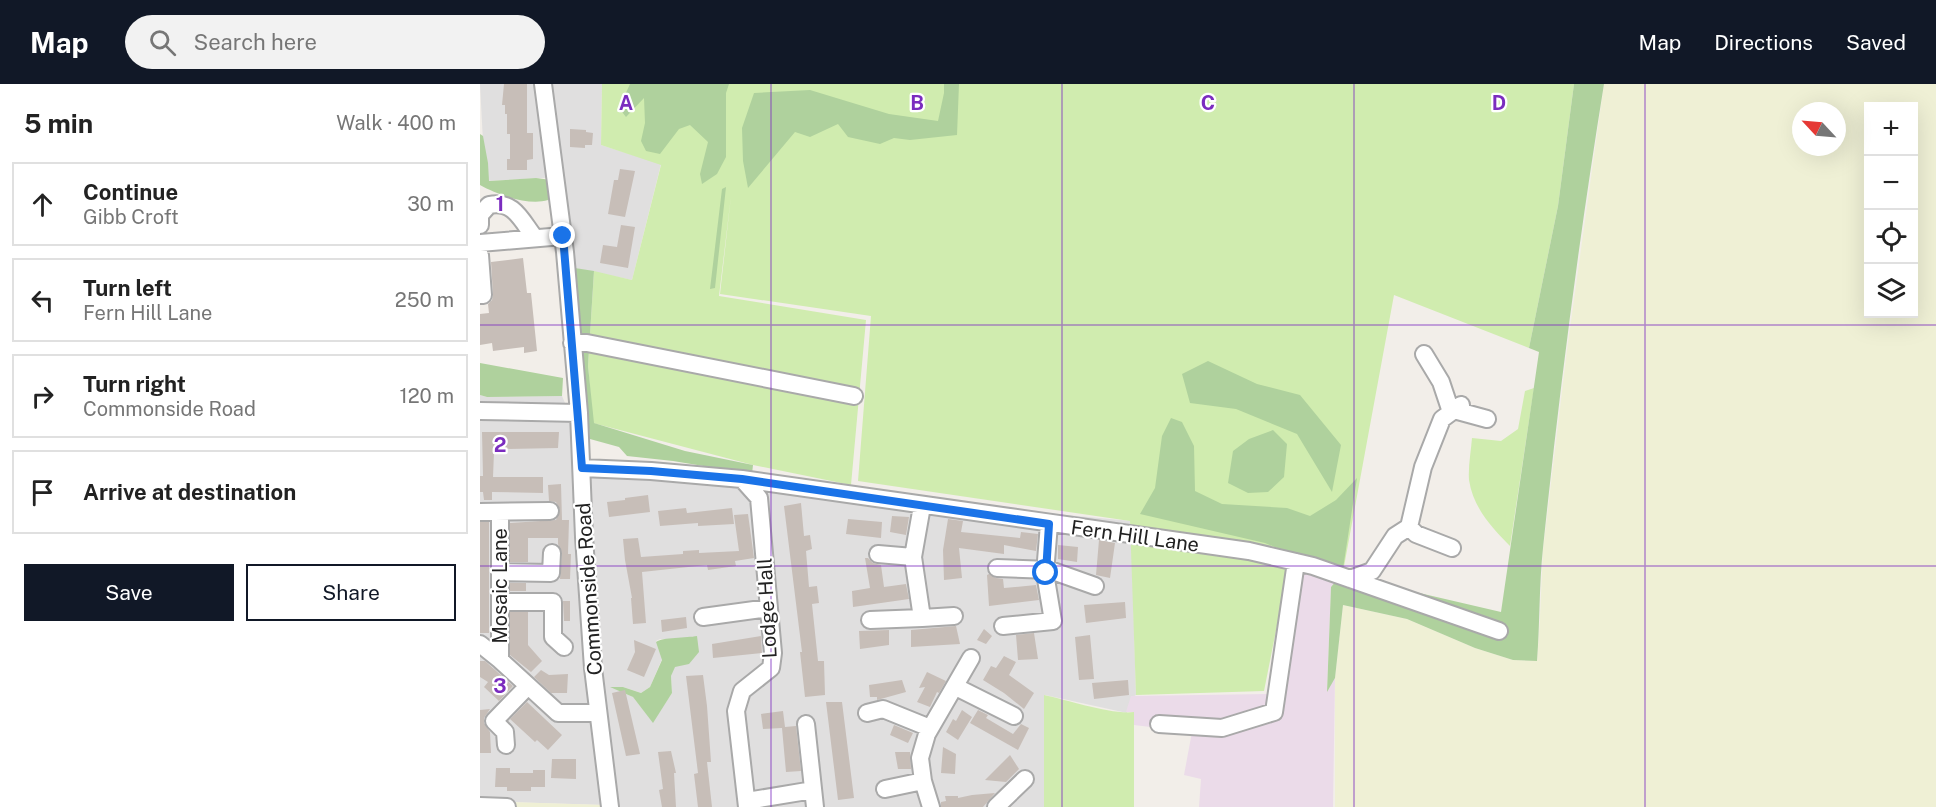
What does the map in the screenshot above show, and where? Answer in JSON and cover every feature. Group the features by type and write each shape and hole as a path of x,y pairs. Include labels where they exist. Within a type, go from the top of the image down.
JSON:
{"street":[{"name":"Commonside Road","path":"543,84 563,236 579,413 584,537 598,713 609,807"},
{"path":"480,225 480,215 489,205 500,203 512,208 535,238"},
{"path":"480,243 563,236"},
{"path":"480,255 483,295 480,295"},
{"path":"572,343 587,343 844,389"},
{"path":"1424,354 1456,409 1487,419"},
{"path":"1350,579 1372,571 1395,536 1409,527 1423,467 1442,419 1456,409"},
{"path":"480,411 579,413"},
{"name":"Fern Hill Lane","path":"582,468 742,479 1249,551 1296,562 1350,579 1499,631"},
{"name":"Lodge Hall","path":"742,479 759,498 773,653 771,668 742,692 736,711 747,804 814,799 806,724"},
{"path":"922,506 914,557 922,618"},
{"path":"480,512 550,511"},
{"name":"Mosaic Lane","path":"500,512 500,660"},
{"path":"1003,626 1053,621 1046,570 1049,524"},
{"path":"1409,527 1416,534 1452,548"},
{"path":"500,572 551,573 552,553"},
{"path":"878,554 914,557"},
{"path":"1159,724 1222,728 1274,712 1296,562"},
{"path":"998,568 1046,570 1095,586"},
{"path":"500,602 553,602 553,637 564,647"},
{"path":"703,617 769,608"},
{"path":"870,620 954,616"},
{"path":"480,644 558,713 598,713"},
{"path":"931,807 922,781 920,758 930,728 972,658"},
{"path":"506,745 505,732 494,721 528,686"},
{"path":"956,687 1014,716"},
{"path":"867,713 883,709 930,728"},
{"path":"996,807 1024,779"},
{"path":"885,789 922,781"},
{"path":"480,806 507,807"}],"shaded area":[{"path":"480,84 602,84 601,145 661,164 632,280 575,268 561,177 485,181"},
{"path":"480,395 487,397 562,396 594,471 1131,521 1136,695 1131,698 1127,713 1045,695 1044,807 605,807 604,805 480,801","holes":["681,639 671,676 672,693 653,722 633,697 612,687 623,687 641,693 650,687 662,659 656,641"]},
{"path":"1290,569 1342,576 1331,587 1327,690 1335,678 1333,807 1199,807 1201,779 1184,775 1192,732 1134,725 1134,712 1126,712 1131,696 1268,694"}],"green space":[{"path":"602,84 1574,84 1558,206 1529,348 1394,295 1343,572 1290,560 1264,691 1136,695 1130,521 858,481 871,316 720,294 731,196 719,296 866,320 851,485 753,465 593,423 588,366 594,271 632,280 661,165 601,145"},
{"path":"630,84 729,84 726,93 726,157 717,174 702,184 700,174 708,142 690,125 679,129 660,154 646,151 641,141 645,123 644,98 626,117 619,108"},
{"path":"944,84 959,84 957,135 910,140 894,138 880,144 848,137 838,124 810,137 795,132 748,188 743,161 742,128 754,93 810,90 889,114 938,121"},
{"path":"1574,84 1604,84 1578,258 1556,432 1542,562 1537,661 1513,660 1475,648 1407,619 1343,605 1335,678 1327,692 1331,587 1341,575 1265,543 1140,514 1155,488 1162,436 1171,418 1182,422 1194,446 1195,491 1222,504 1287,508 1310,516 1336,500 1357,478 1342,575 1501,612 1539,352 1529,348 1558,206"},
{"path":"1604,84 1936,84 1936,807 1335,807 1335,678 1343,605 1407,619 1475,648 1513,660 1537,661 1543,550 1567,350"},
{"path":"480,134 483,136 489,181 536,178 551,180 548,200 523,201 480,185"},
{"path":"726,187 715,288 710,289 722,189"},
{"path":"575,268 594,271 588,366 594,423 685,451 753,465 752,474 627,456 619,447 590,439"},
{"path":"1208,361 1257,384 1300,395 1341,445 1332,492 1297,434 1236,409 1190,403 1182,374"},
{"path":"480,363 563,378 562,396 487,397 480,395"},
{"path":"1534,388 1510,546 1484,516 1474,499 1469,480 1472,438 1501,441 1518,429 1525,391"},
{"path":"1273,430 1287,444 1284,477 1268,492 1248,493 1228,483 1233,451 1249,439"},
{"path":"697,636 699,652 689,664 675,667 671,676 672,693 653,723 633,697 610,687 623,687 641,693 650,687 662,660 656,642 669,638"},
{"path":"1044,695 1102,709 1134,712 1134,807 1044,807"},
{"path":"480,801 605,805 605,807 480,807"}],"building":[{"path":"504,84 527,84 527,133 533,133 533,159 527,160 527,170 507,170 507,159 510,159 510,134 507,134 505,105 502,105"},
{"path":"570,129 593,133 592,145 585,145 585,148 570,147"},
{"path":"620,169 635,171 625,217 608,214 614,180 618,180"},
{"path":"621,225 635,227 628,268 600,263 603,245 617,247"},
{"path":"523,258 527,293 531,293 537,351 524,353 524,347 493,351 492,343 480,345 480,314 489,313 488,304 493,295 491,262"},
{"path":"482,432 559,432 558,448 502,449 502,452 494,452 493,477 543,477 543,493 492,492 492,500 484,500 483,492 480,492 480,476 483,476"},
{"path":"561,484 562,520 569,520 570,579 560,579 562,554 558,538 528,538 528,562 510,562 510,523 556,520 560,510 556,502 549,501 548,485"},
{"path":"648,495 650,512 609,517 607,502"},
{"path":"801,503 804,536 810,535 812,549 806,551 809,587 817,586 819,603 812,604 818,661 824,661 825,695 805,697 800,652 802,652 784,506"},
{"path":"686,508 687,513 732,508 734,524 698,526 698,523 660,526 658,511"},
{"path":"748,514 754,558 735,561 736,566 708,570 707,565 642,572 646,623 633,624 632,598 623,539 638,538 641,557 683,554 683,551 699,550 699,553 739,551 734,515"},
{"path":"892,516 909,517 906,535 890,532"},
{"path":"848,519 882,522 881,538 846,534"},
{"path":"948,519 963,521 961,532 1020,538 1021,532 1038,534 1036,551 1004,545 1004,554 959,548 962,578 944,580 943,550"},
{"path":"480,522 489,522 489,633 480,633"},
{"path":"1099,540 1115,543 1110,578 1096,575"},
{"path":"1058,545 1078,547 1077,562 1058,559"},
{"path":"865,558 881,565 884,587 906,584 909,599 853,607 852,591 870,588"},
{"path":"987,575 1003,579 1004,588 1036,585 1039,600 989,606"},
{"path":"510,583 526,583 526,591 510,591"},
{"path":"563,601 570,601 570,621 564,621"},
{"path":"1125,602 1126,618 1086,623 1084,605"},
{"path":"510,612 528,612 528,645 542,661 531,672 510,655"},
{"path":"686,617 687,628 662,632 661,620"},
{"path":"956,626 960,644 911,647 911,630"},
{"path":"984,629 992,636 986,644 977,640"},
{"path":"889,630 889,645 860,649 859,631"},
{"path":"1034,633 1038,659 1018,660 1016,635"},
{"path":"1090,635 1094,679 1079,680 1075,637"},
{"path":"761,636 762,653 713,658 712,644"},
{"path":"634,640 656,649 644,677 627,670 635,652"},
{"path":"1004,656 1016,662 1009,675 1034,693 1024,709 983,680 991,666 996,668"},
{"path":"480,661 485,661 513,686 499,701 484,687 488,682 480,677"},
{"path":"541,670 549,675 568,674 567,693 551,693 534,677"},
{"path":"927,672 946,681 939,693 937,692 930,707 917,702 925,687 919,688"},
{"path":"703,675 711,762 707,762 712,807 698,807 694,774 698,773 686,676"},
{"path":"902,680 906,692 877,700 877,697 870,697 869,685"},
{"path":"1128,680 1129,695 1094,699 1092,683"},
{"path":"625,690 640,754 626,756 612,693"},
{"path":"527,702 562,735 548,750 537,740 535,742 510,719"},
{"path":"826,702 842,702 854,798 838,800"},
{"path":"490,709 484,718 484,723 490,732 491,753 480,753 480,710"},
{"path":"962,710 972,717 958,740 946,732 953,719 956,721"},
{"path":"978,710 988,715 986,718 1013,734 1021,724 1029,728 1018,750 970,723"},
{"path":"783,711 785,727 796,726 801,771 786,772 782,728 763,729 761,714"},
{"path":"894,725 913,733 908,743 890,735"},
{"path":"943,747 956,754 955,774 941,773"},
{"path":"671,751 676,773 674,773 676,807 662,807 659,790 663,789 658,752"},
{"path":"895,752 910,752 911,769 898,769"},
{"path":"1010,755 1019,769 1006,782 985,780"},
{"path":"552,759 576,759 576,779 551,778"},
{"path":"496,768 510,768 510,773 533,773 533,770 545,770 545,787 531,787 531,791 507,791 507,787 495,787"},
{"path":"995,793 983,807 941,807 941,802 946,801 945,796 958,796 958,798"}],"route":[{"path":"563,236 582,468 742,479 1049,524 1046,573"}]}
